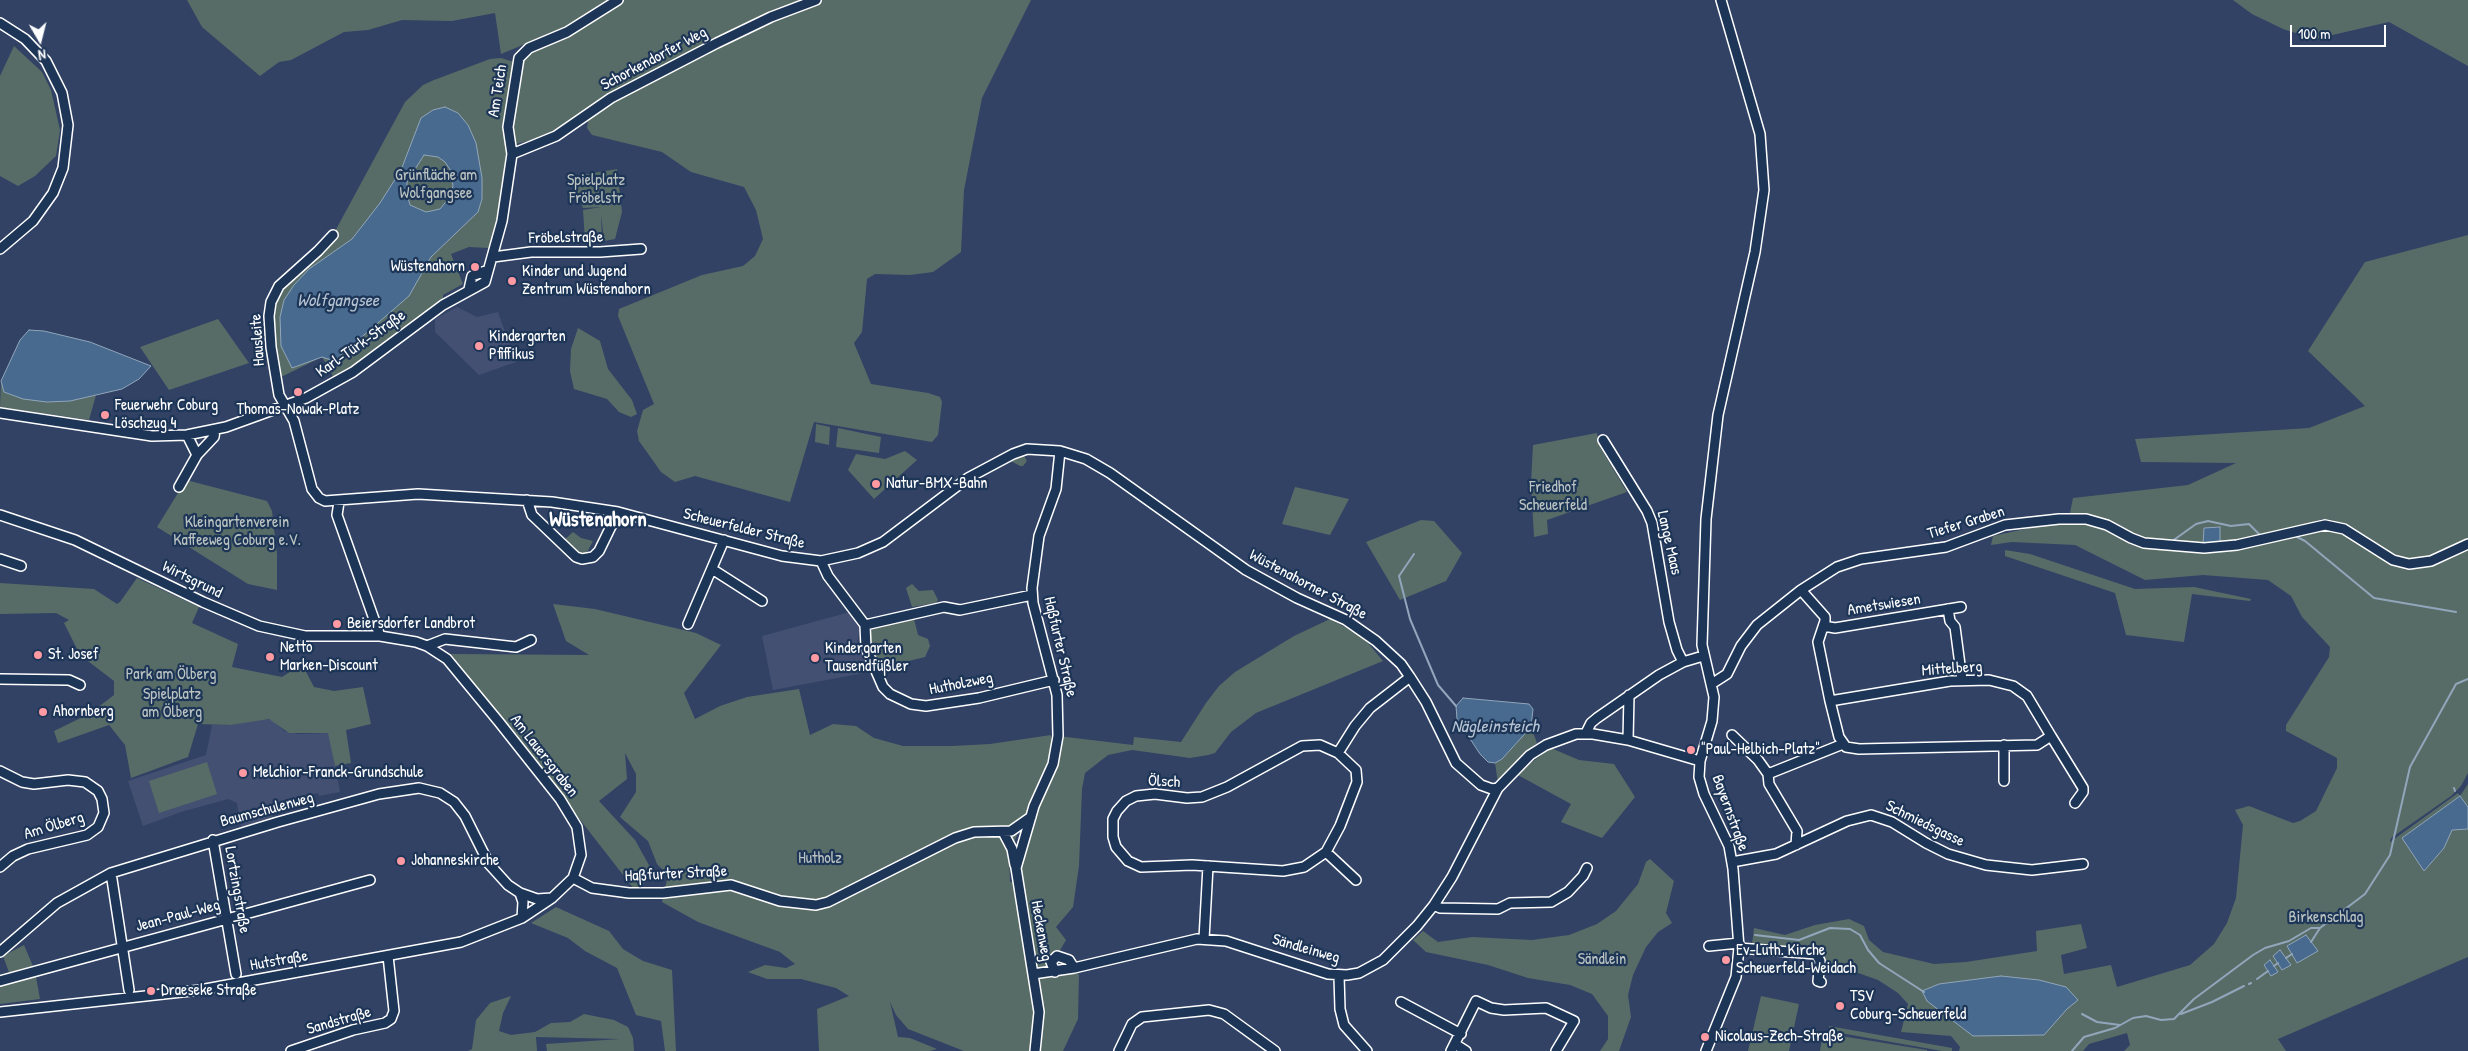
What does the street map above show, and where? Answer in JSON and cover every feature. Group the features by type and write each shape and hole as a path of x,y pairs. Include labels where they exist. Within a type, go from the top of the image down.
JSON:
{"street":[{"name":"Am Teich","path":"512,154 508,127 519,58 529,48 567,32 618,0"},
{"name":"Schorkendorfer Weg","path":"512,154 556,136 611,98 718,43 771,17 816,0"},
{"name":"Bayernstraße","path":"1721,0 1760,134 1764,190 1755,252 1718,415 1709,482 1701,621 1703,656 1713,684 1713,716 1700,761 1701,785 1721,827 1732,862 1739,945"},
{"path":"0,22 26,39 37,49 53,71 62,93 68,125 63,168 43,208 26,228 0,249"},
{"name":"Karl-Türk-Straße","path":"0,413 152,436 187,435 216,430 306,398 337,382 443,305 469,289 485,282 501,228 512,154"},
{"name":"Hausleite","path":"285,406 278,390 271,348 269,316 271,302 279,286 318,251 332,235"},
{"name":"Fröbelstraße","path":"493,257 547,251 600,252 641,249"},
{"name":"Scheuerfelder Straße","path":"285,406 294,421 315,494 325,501 339,502 418,494 527,500 618,512 782,556 821,561 840,558 868,549 896,533 968,478 1013,454 1026,449 1044,448"},
{"path":"179,487 198,455 214,437 216,430"},
{"path":"187,435 198,455"},
{"name":"Lange Maas","path":"1604,440 1647,511 1652,524 1669,622 1683,662"},
{"name":"Wüstenahorner Straße","path":"1044,448 1086,458 1246,570 1362,630 1389,652 1410,677 1426,702 1456,763 1480,785 1492,789 1498,788"},
{"name":"Haßfurter Straße","path":"573,878 592,888 630,893 663,893 731,885 780,901 816,905 828,902 955,838 974,832 990,830 1003,832 1014,829 1031,817 1050,774 1059,723 1054,680 1032,595 1036,548 1054,497 1060,451"},
{"path":"527,500 532,515 576,557 582,559 593,557 599,551 618,512"},
{"path":"339,502 337,515 380,636"},
{"name":"Wirtsgrund","path":"0,515 75,540 203,602 259,626 306,636 380,636"},
{"name":"Tiefer Graben","path":"1713,684 1727,674 1740,646 1757,625 1801,590 1837,567 1861,559 1933,550 2005,525 2059,519 2098,522 2131,538 2155,545 2204,548 2237,545 2314,526 2335,526 2344,529 2393,560 2409,564 2431,561 2468,544"},
{"path":"688,624 724,540"},
{"path":"0,559 21,566"},
{"path":"821,561 828,576 865,625 944,607 960,610 1032,595"},
{"path":"712,569 762,601"},
{"path":"1801,590 1824,617 1824,626 1818,642 1839,737 1843,744 1849,748 1859,750 2037,745 2052,736"},
{"name":"Ametswiesen","path":"1824,626 1835,628 1961,607"},
{"path":"1948,609 1950,620 1955,628 1962,680"},
{"name":"Hutholzweg","path":"865,625 866,648 882,687 890,694 911,704 920,706 979,698 1054,680"},
{"name":"Am Lauersgraben","path":"380,636 408,640 427,646 451,663 570,813 577,827 581,842 581,855 573,878 552,898"},
{"path":"427,646 445,638 516,647 531,640"},
{"path":"1586,733 1592,723 1629,695 1683,662 1703,656"},
{"path":"1338,753 1355,726 1370,708 1410,677"},
{"path":"0,679 69,680 80,685"},
{"name":"Mittelberg","path":"1830,701 1962,680 1989,680 2006,684 2022,692 2033,705 2083,788 2075,803"},
{"path":"1628,740 1629,695"},
{"path":"1498,788 1523,762 1538,750 1562,738 1586,733 1628,740 1700,761"},
{"path":"1732,735 1758,760 1768,774 1769,784 1797,831 1796,845"},
{"path":"1768,774 1843,744"},
{"name":"Ölsch","path":"1320,745 1338,753 1351,763 1358,777 1340,826 1326,852 1320,858 1296,870 1208,866 1147,867 1133,864 1121,854 1113,837 1113,819 1116,811 1126,801 1140,796 1155,794 1187,798 1202,797 1219,791 1302,746 1320,745"},
{"path":"2004,745 2004,781"},
{"name":"Am Ölberg","path":"0,770 22,782 34,784 68,780 85,782 98,791 104,804 104,813 98,827 87,835 28,849 13,856 0,867"},
{"name":"Sändleinweg","path":"1033,974 1055,972 1187,940 1204,939 1226,942 1328,974 1339,976 1359,973 1383,960 1417,926 1434,905 1452,877 1498,788"},
{"name":"Baumschulenweg","path":"0,952 57,902 111,873 213,840 379,794 427,789 440,793 454,802 464,816 489,864 501,878 520,893 537,898 552,898"},
{"name":"Schmiedsgasse","path":"1732,862 1771,856 1847,821 1871,815 1892,822 1948,854 1986,865 2046,869 2084,864"},
{"name":"Heckenweg","path":"1031,817 1016,868 1039,1012 1035,1051"},
{"path":"1003,832 1012,849 1016,868"},
{"name":"Lortzingstraße","path":"213,840 236,974"},
{"path":"1326,852 1356,880"},
{"path":"1204,939 1208,866"},
{"path":"1434,905 1440,908 1498,909 1510,903 1551,902 1568,892 1583,876 1587,868"},
{"path":"111,873 129,990"},
{"name":"Jean-Paul-Weg","path":"0,981 367,881"},
{"path":"520,893 524,902 522,918"},
{"name":"Hutstraße","path":"0,1012 200,990 461,942 522,918 552,898"},
{"path":"1706,1051 1734,982 1739,945"},
{"path":"1709,946 1739,945 1816,954 1820,961 1818,982 1821,982"},
{"name":"Sandstraße","path":"291,1051 389,1021 394,1011 388,956"},
{"path":"1055,972 1051,962 1057,956 1066,959 1074,968"},
{"path":"1339,976 1340,1009 1344,1025 1366,1051"},
{"path":"1466,1051 1453,1048 1476,1001 1491,1008 1504,1010 1546,1008 1574,1021 1556,1051"},
{"path":"1401,1002 1461,1034"},
{"path":"1119,1051 1132,1024 1142,1017 1209,1010 1224,1014 1275,1051"}],"shaded area":[{"name":"Kindergarten Pfiffikus","path":"457,307 477,317 498,312 516,362 479,375 435,332 435,319"},
{"name":"Kindergarten Tausendfüßler","path":"850,612 860,626 857,644 870,672 773,690 762,636"},
{"name":"Melchior-Franck-Grundschule","path":"263,719 273,720 284,731 298,734 329,733 340,792 319,796 318,793 280,801 282,811 272,813 273,818 241,827 237,803 228,799 181,812 143,826 128,781 206,755 212,725 231,725"}],"green space":[{"path":"187,0 611,0 604,6 554,32 501,54 495,13 452,21 402,20 368,30 344,32 291,60 279,62 260,76 202,27"},
{"path":"623,0 812,0 716,41 556,134 516,144 512,137 512,125 519,68 526,53 606,12"},
{"path":"816,0 1031,0 982,98 964,190 961,252 933,272 910,275 875,274 867,279 862,332 854,343 871,384 928,393 940,397 942,402 938,435 932,442 814,422 790,502 695,476 675,482 661,472 639,441 637,431 643,410 654,404 618,316 619,309 702,275 743,266 755,256 763,239 756,210 744,187 691,172 662,152 592,135 587,128 589,115 717,43"},
{"path":"2233,0 2468,0 2468,66 2389,22 2315,39 2283,29 2252,14"},
{"path":"14,46 42,72 51,90 60,130 56,156 35,176 18,186 0,176 0,76"},
{"name":"Grünfläche am Wolfgangsee","path":"501,58 517,63 508,127 512,154 498,242 489,248 469,247 451,254 463,284 443,295 443,305 337,383 322,357 279,378 271,320 277,293 333,235 405,102 423,85 490,59"},
{"name":"Spielplatz Fröbelstr","path":"617,169 622,212 615,239 604,241 601,214 602,240 585,241 583,210 601,207 583,208 571,177"},
{"name":"Birkenschlag","path":"2468,235 2468,541 2441,556 2421,561 2408,561 2393,557 2332,520 2322,519 2301,526 2302,532 2321,527 2333,528 2344,532 2384,558 2406,565 2422,565 2438,561 2468,546 2468,773 2461,786 2451,796 2391,838 2390,842 2458,793 2460,796 2402,838 2424,871 2444,848 2452,830 2468,829 2468,957 2278,1039 2286,1051 2124,1051 2130,1045 2127,1033 2089,1044 2083,1051 1959,1051 1960,1047 1951,1036 1901,1032 1908,1004 1898,993 1878,980 1827,962 1816,950 1752,944 1754,928 1785,935 1815,925 1849,919 1864,926 1869,940 1883,952 1934,964 1966,962 2037,951 2036,931 2081,924 2087,948 2061,955 2064,974 2111,965 2117,987 2190,965 2214,944 2227,923 2236,898 2243,825 2235,810 2249,806 2293,823 2300,821 2316,811 2337,768 2337,758 2286,731 2286,725 2329,657 2330,647 2302,617 2291,596 2268,580 2203,575 2145,580 2075,545 2012,542 1991,545 1993,536 2057,522 2068,523 2073,498 2188,485 2236,463 2141,462 2135,439 2309,428 2365,406 2308,351 2365,262"},
{"path":"218,319 249,363 169,390 140,347"},
{"path":"578,328 600,341 608,369 632,400 637,414 631,417 619,412 607,399 574,389 570,371 571,349"},
{"path":"1,381 4,392 47,402 69,401 96,395 89,420 0,407"},
{"path":"816,424 830,427 829,445 815,442"},
{"path":"838,428 881,437 879,453 836,447"},
{"name":"Friedhof Scheuerfeld","path":"1597,433 1600,447 1627,492 1547,520 1548,534 1534,537 1531,483 1533,445"},
{"name":"Natur-BMX-Bahn","path":"905,451 917,460 874,499 848,470 856,454 885,459"},
{"path":"1024,456 1027,461 1023,466 1011,461"},
{"name":"Kleingartenverein Kaffeeweg Coburg e.V.","path":"186,480 267,501 272,511 277,554 277,590 248,584 157,527"},
{"path":"1295,487 1349,499 1330,535 1282,524"},
{"path":"1421,520 1434,521 1462,553 1446,581 1400,600 1366,542"},
{"path":"573,532 581,538 593,541 586,554 580,555 563,541"},
{"path":"2005,550 2030,554 2135,589 2194,587 2251,599 2250,601 2192,594 2184,642 2126,635 2115,593 2005,556"},
{"name":"Park am Ölberg","path":"137,578 199,607 192,623 238,644 232,667 282,677 293,670 304,668 314,687 334,691 363,687 371,724 346,730 351,763 335,766 328,733 289,733 269,719 231,725 198,724 188,757 131,778 125,745 109,725 58,743 54,731 89,714 114,695 114,681 80,655 64,623 69,620 56,613 0,614 0,583 94,589 117,604"},
{"path":"912,584 919,591 933,590 938,600 936,603 912,607 906,588"},
{"name":"Hutholz","path":"553,604 595,609 696,633 721,645 684,693 695,719 720,706 747,697 799,689 810,735 833,724 856,726 874,738 903,746 952,746 990,744 1051,735 1051,749 1046,766 1009,854 1010,882 1017,882 1016,868 1058,736 1133,745 1134,737 1181,742 1219,686 1235,672 1294,636 1330,619 1363,637 1383,661 1256,713 1231,732 1215,753 1190,758 1132,750 1108,755 1085,773 1082,789 1079,866 1073,907 1056,927 1066,940 1051,966 1033,974 1037,1001 1035,1051 964,1051 908,1029 896,1015 890,1002 898,1037 910,1038 937,1049 930,1051 819,1051 817,1009 849,996 836,988 801,979 767,979 748,972 765,965 786,968 795,964 780,952 698,922 662,902 668,875 657,864 648,841 620,817 636,792 636,774 625,753 627,779 599,801 635,840 650,867 645,883 634,889 451,654 589,655 566,641"},
{"path":"914,619 918,635 928,639 930,646 925,657 880,668 869,642 872,628"},
{"path":"1531,727 1537,743 1522,755 1498,783 1495,763 1502,759"},
{"path":"1551,748 1579,760 1614,764 1635,797 1602,838 1561,822 1571,804 1516,774"},
{"path":"207,762 217,794 159,813 149,781"},
{"path":"2468,784 2468,807 2460,796"},
{"name":"Sändlein","path":"1650,859 1674,881 1666,913 1672,923 1658,932 1646,947 1633,975 1628,995 1631,1017 1619,1051 1600,1051 1608,1039 1608,1016 1592,994 1570,985 1528,978 1488,965 1426,952 1413,940 1423,931 1438,942 1472,937 1532,940 1569,935 1597,924 1616,911 1638,884 1646,862"},
{"path":"556,907 609,931 623,949 643,961 672,970 676,1051 665,1051 661,1021 636,1015 617,968 585,951 568,938 531,923"},
{"path":"24,945 35,971 40,999 0,1004 0,984 11,978 3,956"},
{"path":"1071,971 1079,974 1078,1019 1063,1051 1038,1051 1038,978"},
{"path":"511,996 503,1013 499,1031 511,1035 535,1032 551,1023 570,1022 584,1014 614,1020 628,1027 633,1038 634,1051 547,1051 546,1044 620,1039 536,1037 537,1051 468,1051 472,1049 476,1020 490,1003"},
{"path":"1761,996 1799,1004 1789,1051 1748,1051"},
{"path":"1829,1026 1952,1048 1952,1051 1942,1051 1829,1031"},
{"path":"1823,1033 1927,1050 1927,1051 1820,1051"}],"water":[{"name":"Wolfgangsee","path":"445,107 458,113 468,125 476,143 482,178 482,199 478,212 431,257 409,296 334,361 322,357 292,368 281,346 280,317 284,300 294,285 309,269 352,239 380,203 401,170 421,118 433,110","holes":["424,155 438,157 445,162 451,171 453,186 449,198 440,209 426,212 410,205 407,194 407,182"]},
{"path":"29,330 44,331 90,342 151,366 139,379 122,389 70,401 47,402 23,399 4,392 1,381 20,340"},
{"path":"2220,527 2220,545 2203,545 2204,528"},
{"name":"Nägleinsteich","path":"1463,698 1529,704 1533,709 1531,727 1502,759 1495,763 1488,762 1480,754 1457,719 1456,706"},
{"path":"2460,796 2468,807 2468,829 2452,830 2444,848 2424,871 2402,838"},
{"path":"2306,935 2318,951 2297,963 2287,946"},
{"path":"2280,950 2291,965 2282,970 2273,956"},
{"path":"2270,960 2278,972 2271,976 2264,965"},
{"path":"2001,976 2039,980 2066,987 2078,1000 2067,1009 2044,1035 1973,1036 1927,1001 1922,991 1939,984"}],"waterway":[{"path":"2026,518 2044,516"},
{"path":"2171,542 2196,524 2208,521 2231,526 2249,524 2261,536"},
{"path":"2295,536 2305,541 2374,598 2456,612"},
{"path":"1935,545 1935,543 1945,543"},
{"path":"1414,554 1399,576 1410,619 1438,685 1456,706"},
{"path":"2311,942 2320,928 2365,894 2390,855 2410,767 2456,684 2468,679"},
{"path":"1755,935 1799,940 1830,928 1850,929 1860,935 1868,950 1879,963 1924,992"},
{"path":"2072,1051 2084,1037 2115,1028 2133,1018 2146,1016 2161,1020 2174,1019 2194,999 2253,955 2265,948 2289,941 2311,928 2319,928"},
{"path":"2286,958 2292,954"},
{"path":"2274,966 2278,963"},
{"path":"2257,979 2268,971"},
{"path":"2181,1014 2212,1002 2244,986"},
{"path":"2082,1014 2097,1022 2120,1025"}],"place":[{"name":"Wüstenahorn","path":"475,267"},
{"name":"Kinder und Jugend Zentrum Wüstenahorn","path":"512,281"},
{"name":"Kindergarten Pfiffikus","path":"479,346"},
{"name":"Thomas-Nowak-Platz","path":"298,392"},
{"name":"Feuerwehr Coburg Löschzug 4","path":"105,415"},
{"name":"Natur-BMX-Bahn","path":"876,484"},
{"name":"Beiersdorfer Landbrot","path":"337,624"},
{"name":"St. Josef","path":"38,655"},
{"name":"Netto Marken-Discount","path":"270,657"},
{"name":"Kindergarten Tausendfüßler","path":"815,658"},
{"name":"Ahornberg","path":"43,712"},
{"name":"\"Paul-Helbich-Platz\"","path":"1691,750"},
{"name":"Melchior-Franck-Grundschule","path":"243,773"},
{"name":"Johanneskirche","path":"401,861"},
{"name":"Ev-Luth. Kirche Scheuerfeld-Weidach","path":"1726,960"},
{"name":"Draeseke Straße","path":"151,991"},
{"name":"TSV Coburg-Scheuerfeld","path":"1840,1006"},
{"name":"Nicolaus-Zech-Straße","path":"1705,1037"}],"district":[{"name":"Wüstenahorn","path":"598,520"}],"park label":[{"name":"Spielplatz am Ölberg","path":"172,704"}]}
